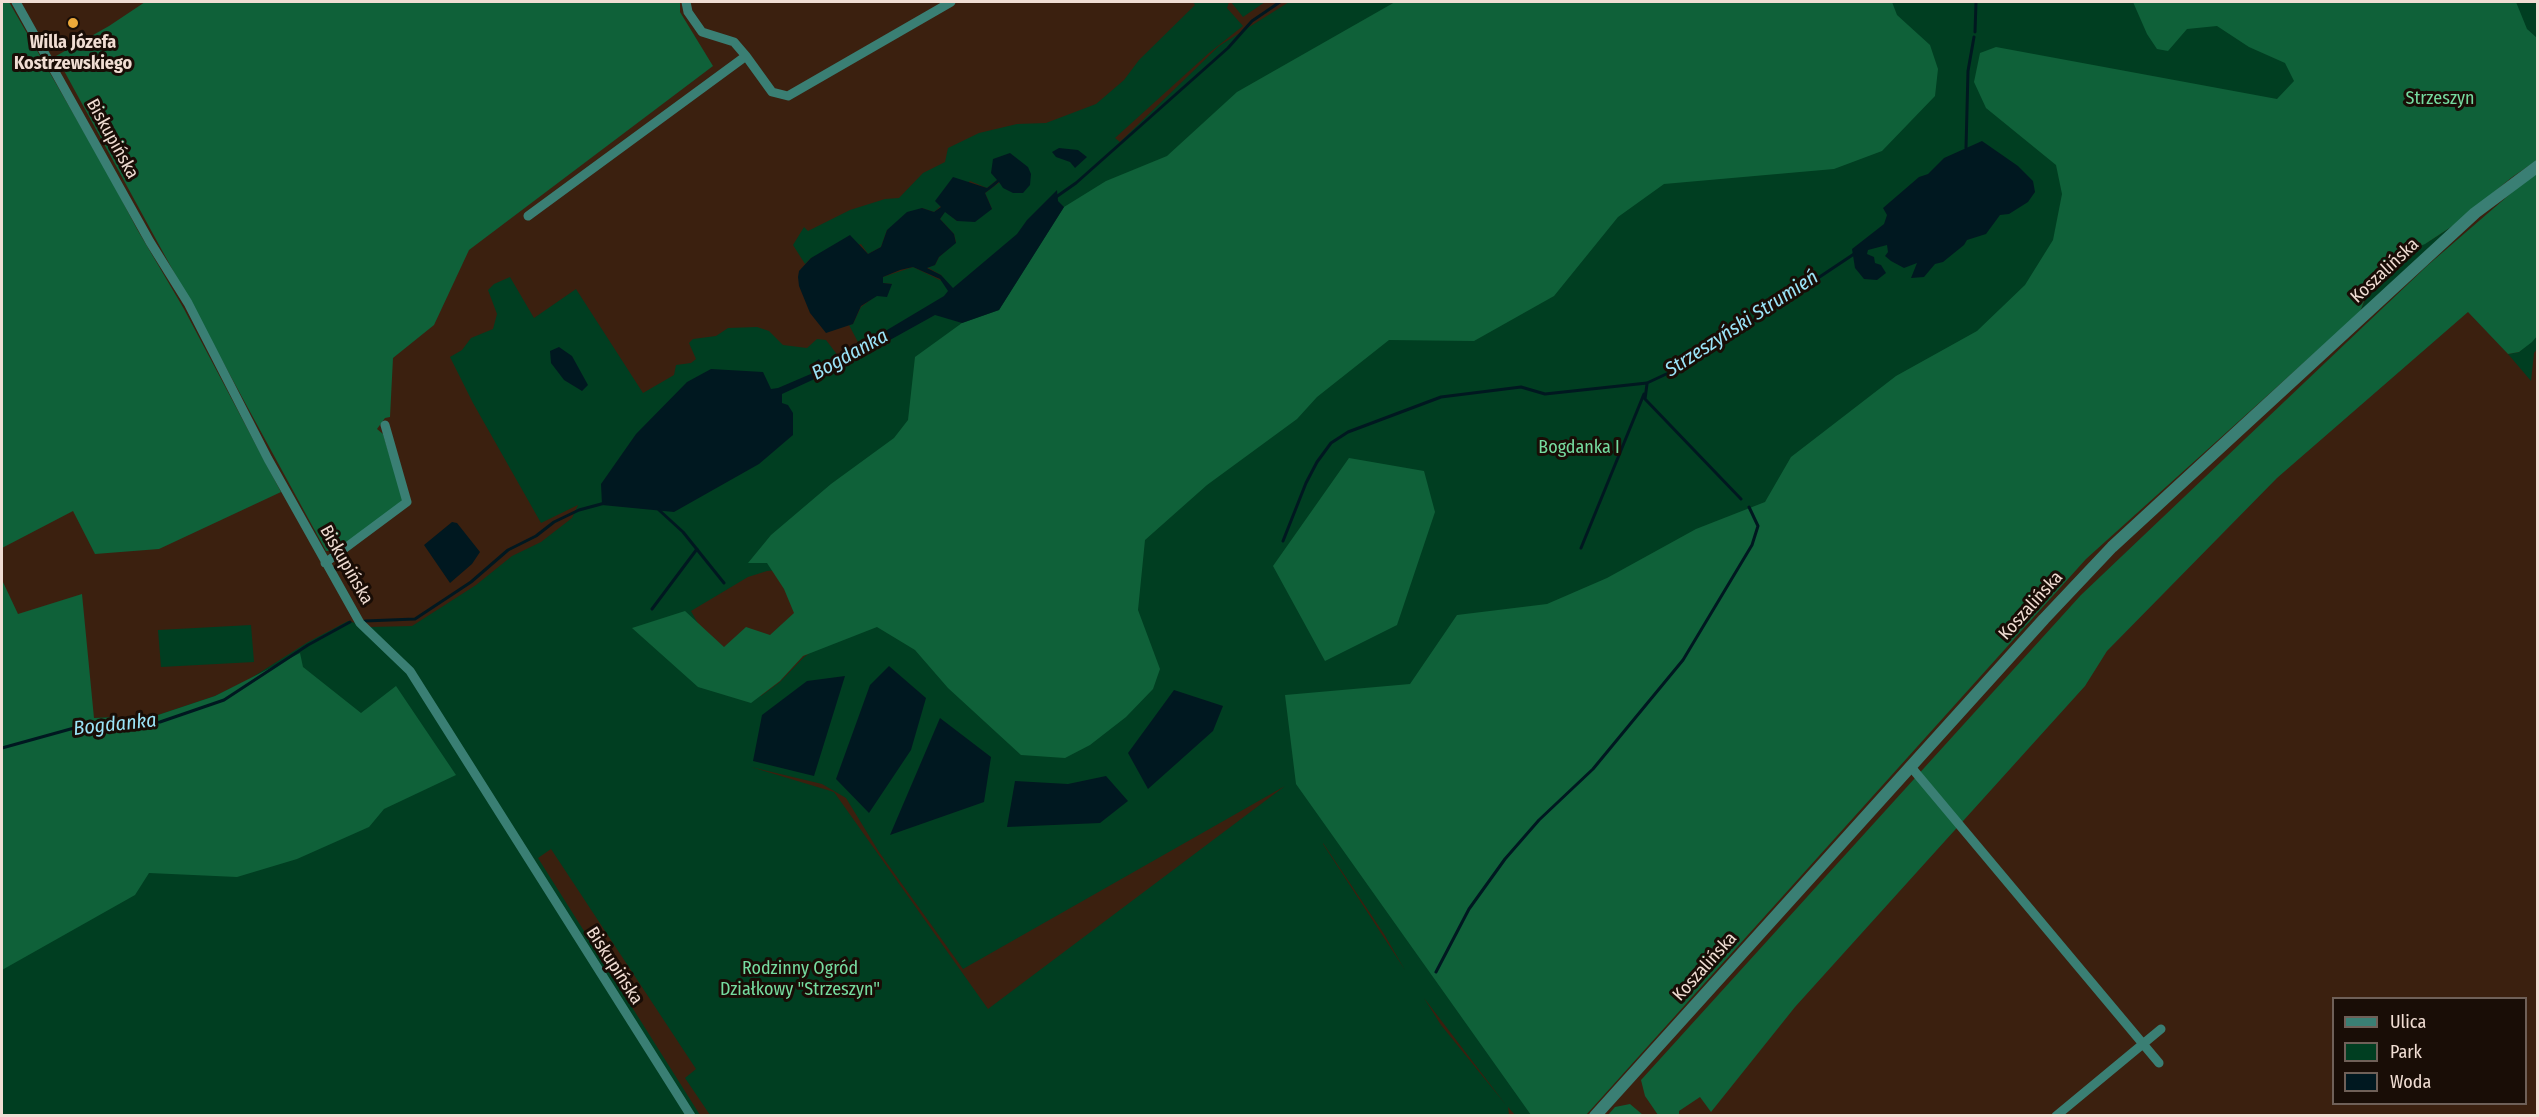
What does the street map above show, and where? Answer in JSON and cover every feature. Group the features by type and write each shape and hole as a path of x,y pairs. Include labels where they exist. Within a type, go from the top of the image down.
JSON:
{"street":[{"name":"Biskupińska","path":"16,2 150,242 188,303 268,459 360,623 410,671 691,1116"},
{"path":"686,2 691,18 702,32 734,42 772,92 788,96 951,2"},
{"path":"528,216 746,56"},
{"name":"Koszalińska","path":"1595,1116 2112,547 2475,213 2538,166"},
{"path":"325,562 406,502 385,425"},
{"path":"1911,766 2159,1063"},
{"path":"2056,1116 2161,1029"}],"green space":[{"path":"2,2 9,2 107,172 184,309 281,492 159,549 95,554 73,511 2,548"},
{"path":"145,2 680,2 680,12 713,66 469,250 434,325 393,358 390,417 385,418 377,429 383,434 403,499 400,505 334,551 326,551 56,56 109,26"},
{"name":"Bogdanka I","path":"1193,2 1229,2 1227,8 1243,26 1209,53 1115,138 1120,142 1219,46 1289,2 2537,2 2537,152 2425,244 2454,225 2360,312 2366,298 2085,555 1575,1115 1515,1115 1508,1107 1509,1115 710,1115 685,1078 696,1069 551,849 538,858 700,1115 2,1116 2,742 94,718 155,716 215,696 248,680 308,642 348,621 370,627 412,626 476,585 512,556 541,542 572,518 578,505 541,523 473,403 450,357 462,350 471,338 493,329 497,314 488,290 494,284 510,277 534,318 576,289 643,393 674,375 676,365 691,363 696,359 689,343 693,339 716,336 728,328 757,327 769,331 783,345 807,348 817,339 826,340 839,357 859,344 849,325 853,324 861,307 892,284 883,283 883,277 913,267 948,284 941,275 927,267 935,265 939,257 956,242 954,234 940,219 945,211 957,221 992,209 985,193 1000,182 997,180 987,188 970,181 934,212 922,208 887,230 881,247 868,254 861,244 811,258 805,264 793,245 804,227 808,231 850,210 885,199 899,198 923,173 945,162 948,148 979,133 1017,124 1046,123 1096,104 1124,80 1139,60 1195,5","holes":["798,568 824,643 804,657 780,682 761,696 719,662 691,611 748,577 767,571","751,767 822,784 846,798 879,852 963,969 1285,786 988,1009 834,792","1323,844 1384,934 1405,970","1424,998 1506,1105 1441,1025"]},
{"path":"1231,2 1265,2 1243,17"},
{"path":"1395,2 1892,2 1897,15 1930,45 1938,69 1935,96 1882,151 1834,169 1664,184 1618,217 1554,296 1474,341 1389,340 1317,397 1297,419 1207,485 1145,540 1138,610 1160,669 1153,689 1126,717 1090,745 1065,758 1021,755 948,688 915,650 877,627 803,656 780,681 751,703 698,687 632,628 685,611 724,647 746,627 770,635 794,613 784,589 767,563 748,563 771,535 831,484 894,438 908,420 915,357 962,323 999,310 1064,207 1106,181 1167,156 1237,92"},
{"name":"Strzeszyn","path":"2133,2 2516,2 2527,29 2537,38 2537,160 2511,178 2454,225 2425,244 2408,251 2372,280 2360,312 2086,559 1586,1115 1531,1115 1296,784 1285,695 1410,684 1457,615 1547,604 1607,578 1696,529 1765,502 1791,457 1896,376 1977,331 2025,285 2053,240 2062,194 2056,165 1986,108 1974,82 1980,53 1996,47 2277,99 2294,81 2285,63 2249,47 2217,26 2187,29 2168,51 2157,49 2147,34"},
{"path":"2537,174 2538,335 2532,342 2519,352 2508,354 2468,312 2277,478 2107,651 2085,686 1795,1007 1711,1112 1700,1097 1679,1111 1679,1115 1658,1115 1645,1096 1641,1080 2081,595 2428,265 2524,182"},
{"path":"2537,335 2537,349 2534,353 2531,381 2508,354 2519,352"},
{"path":"1349,458 1424,471 1435,512 1397,625 1325,661 1273,566"},
{"path":"2,580 18,614 82,594 94,718 155,716 215,696 300,653 303,667 361,713 396,686 456,775 384,809 369,827 297,859 237,877 149,873 135,895 2,970"},
{"path":"251,625 254,662 161,667 158,630"},
{"path":"1630,1104 1643,1115 1608,1115 1615,1107"}],"water":[{"path":"1982,141 2018,166 2033,181 2035,192 2028,202 2009,214 2000,215 1986,234 1967,240 1943,262 1935,264 1924,277 1911,278 1917,263 1904,268 1885,256 1888,252 1887,245 1868,250 1867,254 1874,257 1875,263 1881,265 1886,273 1877,280 1864,279 1855,268 1852,249 1884,224 1887,215 1883,208 1919,177 1928,174 1944,158"},
{"path":"1059,148 1078,150 1087,157 1075,168 1070,162 1056,157 1052,152"},
{"path":"1010,153 1028,167 1031,174 1030,185 1023,193 1013,193 1003,188 999,182 985,193 992,209 975,222 957,221 945,212 940,219 954,234 956,243 939,257 935,265 927,268 941,275 953,288 1017,234 1027,220 1057,190 1058,201 1064,207 999,310 962,323 935,315 845,365 782,394 782,403 788,405 793,413 793,435 759,464 674,512 602,505 601,484 636,434 687,382 711,369 763,372 771,389 778,388 820,370 816,361 819,359 825,367 944,296 948,291 940,279 913,267 900,270 883,277 883,283 892,284 887,297 877,296 861,306 853,324 826,333 810,313 799,286 798,277 799,271 811,258 850,235 868,254 881,247 887,230 907,212 922,208 934,212 941,207 935,201 953,177 987,188 997,180 991,173 993,159"},
{"path":"559,347 572,356 588,385 582,391 564,380 551,363 550,351"},
{"path":"452,522 457,523 480,552 472,564 450,583 424,545"},
{"path":"889,666 926,698 911,750 869,813 836,779 870,685"},
{"path":"845,676 814,776 753,761 762,715 807,681"},
{"path":"1174,690 1223,706 1213,731 1148,789 1128,753"},
{"path":"940,718 991,757 984,802 890,835"},
{"path":"1106,776 1128,801 1100,823 1007,827 1015,781 1068,784"}],"waterway":[{"name":"Bogdanka","path":"1056,197 1076,183 1228,48 1252,21 1280,2"},
{"name":"Strzeszyński Strumień","path":"1975,32 1976,2"},
{"name":"Strzeszyński Strumień","path":"1966,148 1968,71 1974,37"},
{"name":"Strzeszyński Strumień","path":"1283,541 1306,483 1317,462 1331,443 1348,432 1441,397 1521,387 1545,394 1647,383 1692,362 1854,254"},
{"path":"1647,384 1645,399 1741,499"},
{"path":"1581,548 1644,394"},
{"name":"Bogdanka","path":"365,621 415,619 471,582 508,550 536,536 554,522 579,510 605,503"},
{"path":"1436,972 1469,909 1505,859 1539,820 1593,769 1683,660 1752,545 1758,526 1749,507"},
{"path":"659,510 683,532 724,583"},
{"path":"652,609 697,549"},
{"name":"Bogdanka","path":"2,748 85,725 160,722 224,700 308,645 350,622"}],"place":[{"name":"Willa Józefa Kostrzewskiego","path":"73,23"}],"park label":[{"name":"Rodzinny Ogród Działkowy \"Strzeszyn\"","path":"800,979"}]}
